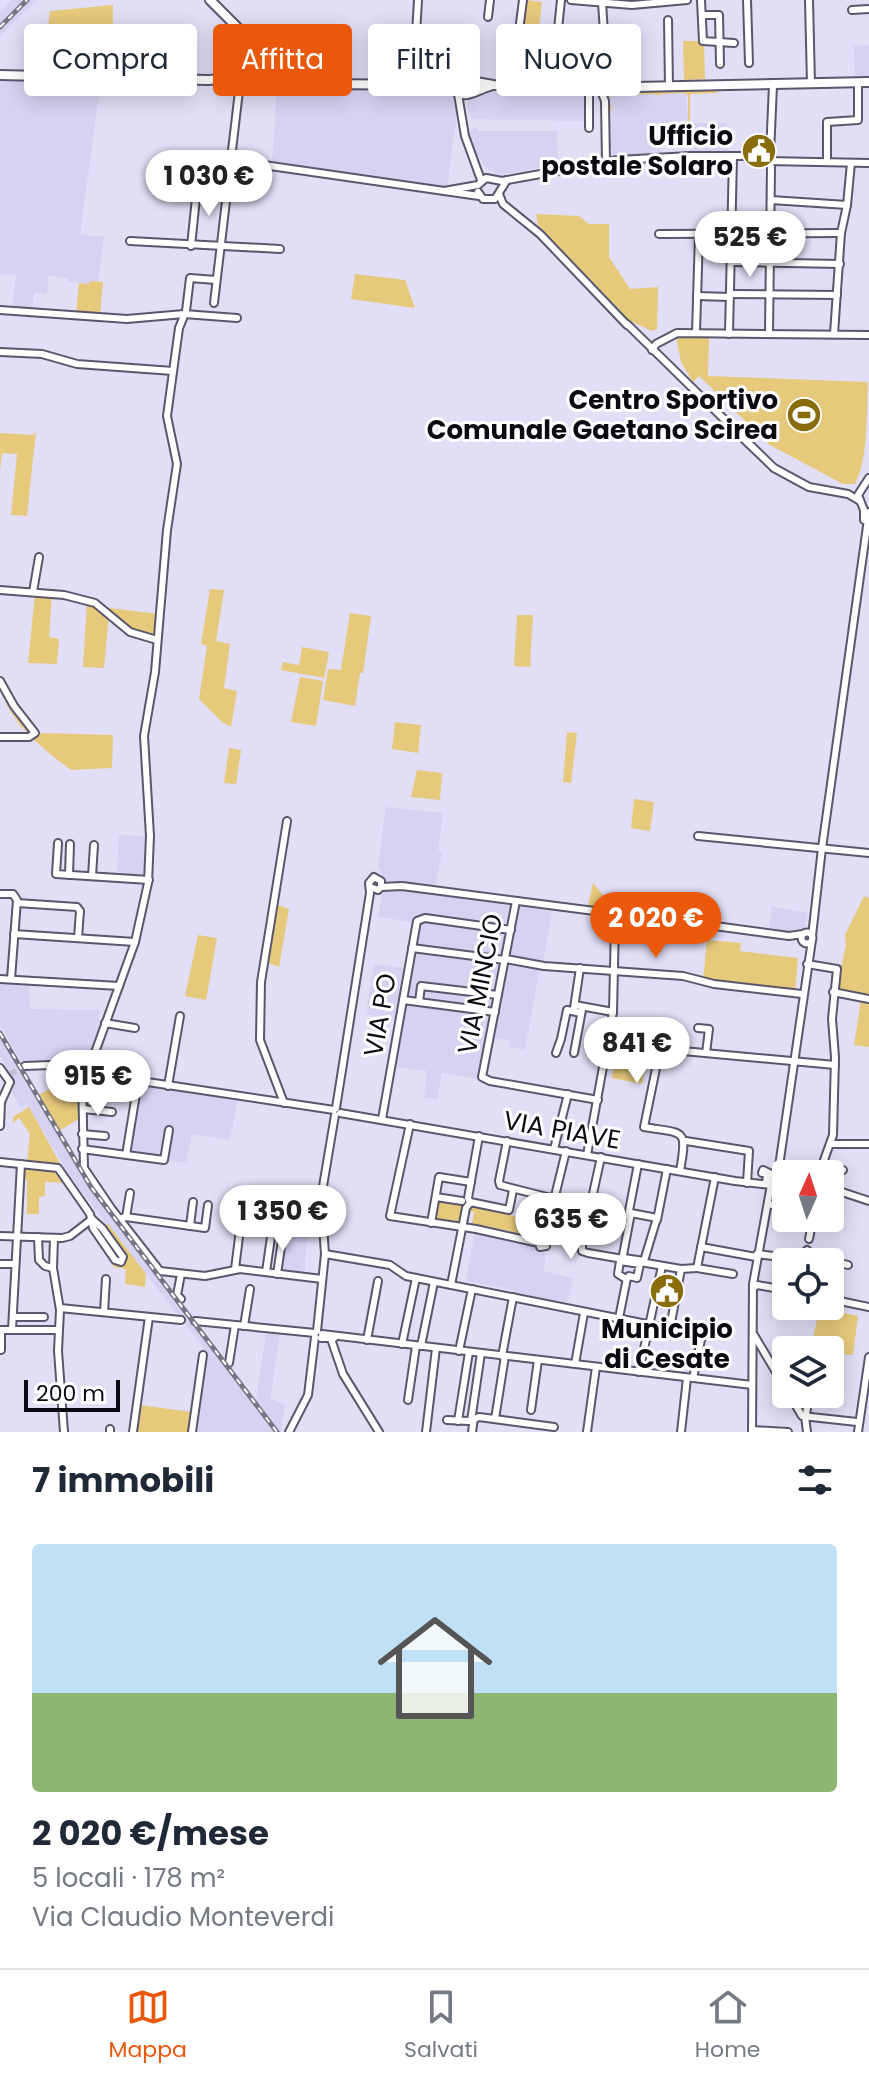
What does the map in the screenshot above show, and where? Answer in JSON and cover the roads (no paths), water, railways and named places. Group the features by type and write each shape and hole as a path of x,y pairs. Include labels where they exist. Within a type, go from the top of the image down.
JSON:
{"main road":[{"path":"210,0 233,23"},
{"path":"0,76 213,80"},
{"path":"208,80 213,78"},
{"path":"641,87 869,82"}],"street":[{"path":"417,24 418,0"},
{"path":"488,17 490,0"},
{"path":"520,24 523,0"},
{"path":"559,24 561,0"},
{"path":"571,0 634,3 687,0"},
{"path":"701,0 703,41 734,43"},
{"path":"747,0 749,63"},
{"path":"809,0 811,84"},
{"path":"602,2 603,24"},
{"path":"852,10 869,9"},
{"path":"702,15 719,15 720,64"},
{"path":"668,20 671,87"},
{"path":"827,162 827,122 858,120 858,82"},
{"path":"769,334 769,156 773,85"},
{"path":"213,309 238,96"},
{"path":"457,96 480,183 479,196"},
{"path":"462,112 469,96"},
{"path":"589,96 589,128"},
{"path":"605,96 610,162"},
{"path":"472,154 493,179 503,204 527,222 627,324 654,346 678,375"},
{"path":"201,156 479,196 527,222"},
{"path":"729,334 733,156"},
{"path":"444,191 493,179 507,180 610,162 649,159 769,156 869,163"},
{"path":"834,334 841,233 851,163"},
{"path":"490,200 507,180"},
{"path":"191,246 196,198"},
{"path":"771,200 847,205"},
{"path":"659,234 841,233"},
{"path":"696,333 699,234"},
{"path":"130,241 280,249"},
{"path":"731,262 840,264"},
{"path":"216,280 190,277 173,371 167,416 177,464 167,530 155,669 144,736 150,836 149,880 135,942 93,1058 80,1072 82,1162 88,1175 123,1218 158,1270 209,1276 235,1269 322,1279"},
{"path":"697,296 837,295"},
{"path":"0,310 127,319 213,309 237,318"},
{"path":"654,346 674,333 869,335"},
{"path":"654,346 678,375 774,468 801,484 848,494 865,506"},
{"path":"0,352 42,354 77,364 173,371"},
{"path":"778,1160 812,938 862,555 865,506 858,495 869,478"},
{"path":"801,484 847,491 865,487"},
{"path":"33,592 39,557"},
{"path":"0,590 33,592 95,603 130,632 157,640"},
{"path":"0,681 35,733 29,737 0,737"},
{"path":"284,1103 260,1040 261,982 287,821"},
{"path":"698,836 869,853"},
{"path":"58,843 56,874 149,880"},
{"path":"69,875 70,844"},
{"path":"92,876 94,845"},
{"path":"369,902 380,886 378,878 372,878 369,883 369,902 321,1198 325,1254 317,1318 322,1335 343,1374 379,1432"},
{"path":"370,887 402,886 601,913 617,919 634,917 792,936 809,943 812,938"},
{"path":"0,894 13,894 17,903 11,979"},
{"name":"VIA MINCIO","path":"516,901 482,1074 484,1079 490,1081 568,1094"},
{"path":"17,903 77,907 80,911 78,938"},
{"path":"556,907 565,914"},
{"path":"807,962 803,938 813,917"},
{"name":"VIA PO","path":"382,1119 416,925 420,919 511,930"},
{"path":"587,1155 613,1012 617,919"},
{"path":"14,934 135,942"},
{"path":"412,948 544,966 683,976 714,984 802,994"},
{"path":"807,962 837,969 833,992 835,1065 831,1144 825,1160"},
{"path":"574,1053 585,968"},
{"path":"0,979 119,986"},
{"path":"419,1002 421,986 498,995"},
{"path":"833,992 869,999"},
{"path":"403,1000 495,1012"},
{"path":"556,1053 567,1010 613,1012"},
{"path":"168,1086 180,1016"},
{"path":"105,1023 135,1028"},
{"path":"698,1028 709,1029 706,1053"},
{"path":"607,1044 835,1065"},
{"path":"660,1049 644,1127 679,1133 686,1141 750,1152 747,1183"},
{"name":"VIA PIAVE","path":"25,1066 337,1111 747,1183 772,1183"},
{"path":"0,1068 10,1082 1,1102 0,1126"},
{"path":"126,1155 138,1082"},
{"path":"554,1149 568,1094 598,1100"},
{"path":"83,1109 112,1112"},
{"path":"410,1124 390,1216 476,1229 539,1243"},
{"path":"82,1149 164,1160 169,1130"},
{"path":"82,1134 105,1136"},
{"path":"451,1285 479,1136"},
{"path":"507,1141 499,1184 554,1198 566,1151"},
{"path":"680,1171 686,1141"},
{"path":"831,1144 869,1144"},
{"path":"817,1151 827,1156"},
{"path":"601,1157 581,1249 584,1252 681,1269 697,1268 733,1274"},
{"path":"0,1162 58,1168 92,1219 123,1257 121,1262 115,1260 93,1228 92,1219"},
{"path":"12,1330 21,1164"},
{"path":"620,1259 638,1164"},
{"path":"648,1263 667,1169"},
{"path":"431,1223 439,1177 471,1182"},
{"path":"697,1268 715,1177"},
{"path":"436,1197 509,1210 513,1190"},
{"path":"772,1190 756,1256 750,1390 752,1431 788,1432"},
{"path":"123,1218 130,1193"},
{"path":"844,1193 869,1201"},
{"path":"190,1226 193,1202"},
{"path":"768,1204 772,1205"},
{"path":"123,1218 205,1228 208,1205"},
{"path":"277,1274 287,1207"},
{"path":"235,1269 242,1213"},
{"path":"631,1213 657,1218 647,1259 624,1258 631,1213"},
{"path":"0,1236 70,1236 92,1219"},
{"path":"266,1272 272,1230"},
{"path":"809,1239 810,1232"},
{"path":"38,1237 39,1260 41,1264 53,1268"},
{"path":"54,1238 53,1268 60,1308 58,1330 64,1432"},
{"path":"701,1247 744,1255 796,1259 807,1250 815,1257 848,1265"},
{"path":"325,1254 390,1265 406,1276 702,1335 690,1378 681,1432"},
{"path":"0,1264 14,1264"},
{"path":"639,1372 662,1266"},
{"path":"670,1328 681,1269"},
{"path":"181,1274 177,1295 181,1299"},
{"path":"402,1344 416,1278"},
{"path":"619,1318 627,1278"},
{"path":"104,1312 106,1279"},
{"path":"367,1340 378,1281"},
{"path":"408,1400 434,1282"},
{"path":"754,1285 772,1288"},
{"path":"244,1326 250,1289"},
{"path":"459,1351 472,1289"},
{"path":"495,1419 513,1297"},
{"path":"844,1302 869,1307"},
{"path":"60,1308 181,1320"},
{"path":"575,1364 584,1313"},
{"path":"13,1317 44,1317"},
{"path":"133,1432 149,1317"},
{"path":"195,1321 740,1384 750,1390"},
{"path":"229,1363 235,1325"},
{"path":"1,1350 1,1330 58,1330"},
{"path":"289,1430 308,1395 314,1348 322,1335"},
{"path":"754,1335 772,1366"},
{"path":"427,1430 436,1348"},
{"path":"458,1421 469,1352"},
{"path":"472,1432 481,1353"},
{"path":"192,1432 203,1355"},
{"path":"858,1432 857,1422 869,1357"},
{"path":"531,1410 538,1360"},
{"path":"587,1432 596,1367"},
{"path":"796,1408 806,1416 857,1422"},
{"path":"807,1408 807,1432"},
{"path":"447,1420 495,1419 540,1429 554,1427"},
{"path":"511,1432 513,1422"}],"tunnel":[{"path":"3,1078 25,1066"}],"railway":[{"path":"0,27 27,0"},
{"path":"0,1033 91,1187 277,1432"}],"place":[{"name":"Ufficio postale Solaro","path":"759,151"},
{"name":"Centro Sportivo Comunale Gaetano Scirea","path":"804,415"},
{"name":"Municipio di Cesate","path":"667,1291"}]}
